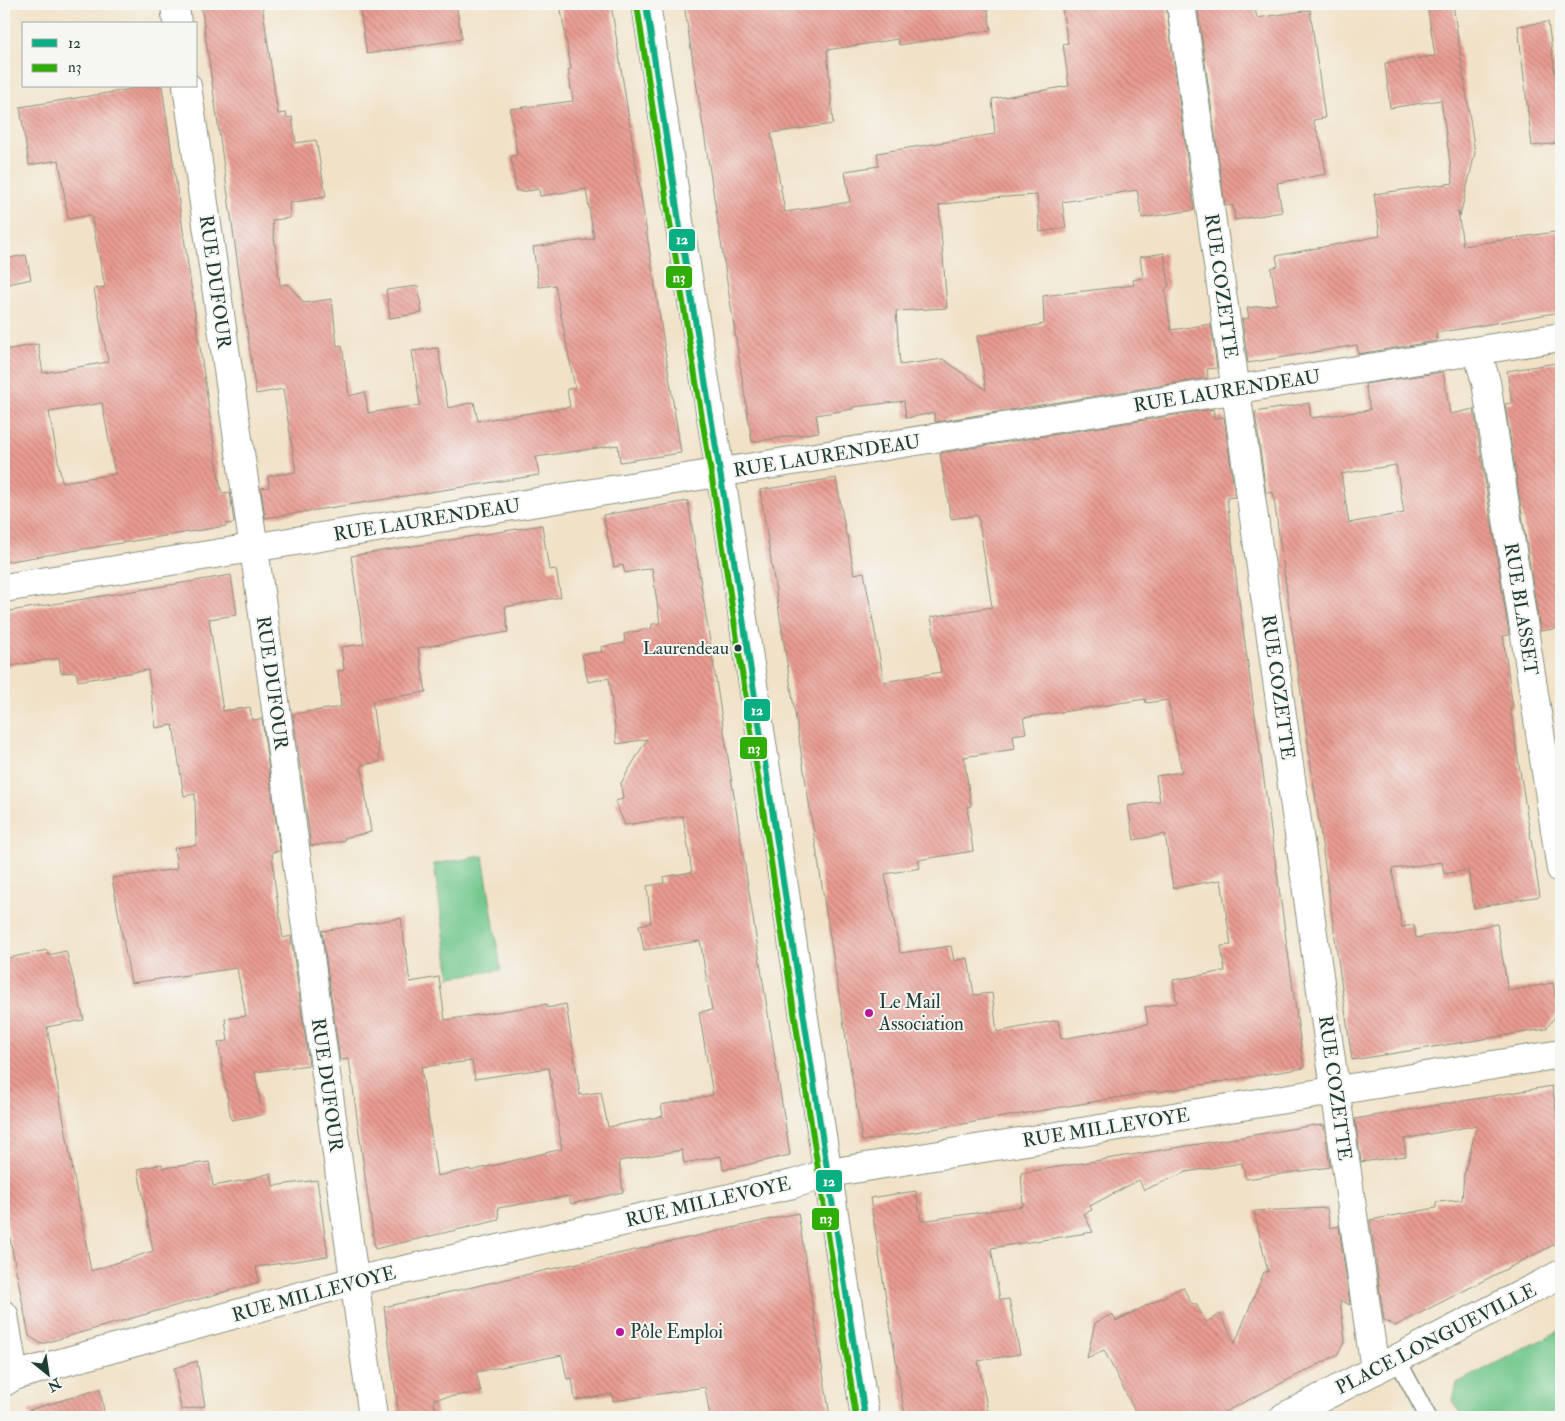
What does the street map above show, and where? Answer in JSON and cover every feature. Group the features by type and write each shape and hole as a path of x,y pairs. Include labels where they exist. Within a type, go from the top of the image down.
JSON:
{"street":[{"path":"174,4 178,22"},
{"path":"646,4 829,1173 835,1225 865,1417"},
{"name":"RUE COZETTE","path":"1181,4 1335,1091 1386,1365"},
{"name":"RUE DUFOUR","path":"187,88 254,548 373,1417"},
{"name":"RUE LAURENDEAU","path":"4,588 1561,337"},
{"name":"RUE BLASSET","path":"1477,351 1486,382 1561,869"},
{"name":"RUE MILLEVOYE","path":"9,1379 354,1281 783,1186 829,1173 1561,1054"},
{"name":"PLACE LONGUEVILLE","path":"1284,1417 1561,1274"},
{"path":"4,1315 9,1379"}],"lane":[{"path":"1386,1365 1421,1415"}],"green space":[{"path":"483,856 501,970 450,977 434,864"},
{"path":"1561,1330 1561,1417 1462,1417 1453,1400 1457,1383"}],"building":[{"path":"201,4 262,4 278,114 286,113 287,118 292,117 296,143 316,140 326,197 289,203 290,218 272,220 280,285 288,284 304,303 332,299 337,346 342,345 349,396 365,392 368,413 420,405 412,351 438,348 448,408 474,402 478,421 570,407 567,389 575,388 555,285 539,287 533,247 594,239 586,189 540,196 539,189 516,191 511,156 517,155 510,109 573,101 568,70 571,69 560,4 611,4 681,453 620,462 618,445 536,457 539,475 265,518 261,488 269,487 268,476 296,472 283,389 256,394"},
{"path":"359,4 456,4 462,39 367,54"},
{"path":"684,4 987,4 991,30 899,45 898,39 827,50 833,124 771,133 785,212 850,202 845,171 879,166 877,153 995,134 992,99 1069,86 1063,44 1068,43 1061,4 1166,4 1194,210 1142,218 1137,190 1062,202 1066,228 1040,232 1037,195 990,198 939,205 947,308 896,311 900,365 943,359 986,390 977,336 1044,324 1043,296 1134,285 1133,280 1143,278 1140,257 1164,253 1169,285 1165,290 1171,330 1211,324 1217,368 1207,369 1208,378 935,422 934,413 906,418 904,401 853,407 853,409 816,415 819,432 752,442"},
{"path":"1197,4 1254,4 1257,18 1310,10 1325,118 1313,120 1321,143 1326,174 1277,183 1282,212 1235,220 1233,205 1225,206"},
{"path":"1427,4 1453,4 1475,153 1460,216 1458,211 1463,246 1561,231 1561,312 1436,333 1437,341 1358,354 1357,345 1248,363 1242,319 1249,318 1247,308 1277,304 1271,268 1278,266 1276,256 1380,236 1374,194 1453,183 1441,100 1390,108 1385,63 1435,56"},
{"path":"1548,22 1559,102 1561,102 1561,143 1532,146 1518,26"},
{"path":"132,88 162,88 220,485 222,493 230,492 234,523 226,524 226,526 4,562 4,350 38,344 43,373 108,362 94,289 105,287 91,215 68,219 59,160 29,165 20,107","holes":["102,403 115,474 62,482 49,412"]},
{"path":"26,255 31,279 4,285 4,259"},
{"path":"418,286 422,313 390,318 386,290"},
{"path":"1561,362 1561,628 1540,631 1505,404 1512,403 1507,371"},
{"path":"1443,372 1450,414 1474,409 1509,635 1503,636 1513,708 1510,708 1540,896 1474,908 1468,870 1444,874 1442,862 1392,869 1402,927 1414,925 1416,938 1497,924 1508,991 1553,983 1558,1012 1546,1029 1352,1060 1273,492 1266,493 1255,412 1309,403 1311,418 1370,410 1365,384","holes":["1396,465 1404,513 1349,523 1341,474"]},
{"path":"1213,409 1214,418 1224,417 1235,497 1227,498 1238,593 1304,1068 862,1141 760,490 836,478 854,574 864,572 884,682 941,672 931,617 992,607 978,515 951,519 940,453","holes":["1145,699 1146,703 1168,700 1182,772 1156,776 1160,801 1128,806 1134,840 1165,834 1173,888 1221,880 1231,945 1221,946 1225,971 1173,980 1177,1003 1145,1007 1148,1024 1061,1039 1058,1020 997,1032 992,993 974,995 968,958 954,961 951,946 900,953 885,874 920,868 918,860 973,851 967,807 971,806 964,757 1015,749 1013,735 1026,733 1023,718"]},
{"path":"688,501 790,1155 723,1170 721,1156 684,1163 682,1150 619,1161 623,1192 571,1204 569,1196 498,1208 499,1220 375,1249 349,1059 340,1060 322,931 401,918 410,982 439,977 445,1020 547,1004 547,1008 566,1004 580,1095 601,1092 608,1127 663,1116 661,1105 713,1095 699,1012 712,1010 700,941 644,950 639,925 651,923 647,886 664,883 663,877 692,872 683,816 625,825 615,801 623,799 621,783 647,739 617,744 609,678 588,682 582,654 602,652 601,647 625,643 624,634 652,628 652,624 660,623 652,568 625,573 623,565 614,567 603,515","holes":["472,1061 475,1079 549,1068 562,1149 470,1171 470,1169 437,1176 421,1067"]},
{"path":"542,525 549,570 556,569 561,597 505,607 508,632 418,648 426,692 372,701 380,762 361,765 371,832 344,838 344,841 311,846 293,714 341,707 338,671 344,670 341,647 364,644 351,556"},
{"path":"231,575 237,615 209,619 223,711 250,707 252,720 262,719 280,851 272,852 275,885 283,938 291,936 309,1065 255,1072 262,1115 231,1120 218,1042 228,1041 225,1019 246,1016 237,968 131,983 112,878 177,869 174,848 196,845 195,794 184,796 173,725 156,728 148,670 78,681 76,672 61,673 59,658 4,667 4,612"},
{"path":"47,950 48,955 66,951 84,1020 47,1027 91,1271 153,1251 138,1169 162,1164 163,1168 209,1162 213,1186 271,1173 273,1186 317,1180 328,1256 256,1267 259,1282 41,1344 29,1336 4,1208 4,959"},
{"path":"1552,1086 1561,1137 1561,1241 1395,1326 1384,1320 1370,1220 1436,1208 1436,1202 1462,1200 1464,1175 1477,1125 1404,1139 1406,1156 1361,1162 1355,1119"},
{"path":"1324,1125 1330,1167 1246,1179 1242,1163 1186,1172 1144,1190 1139,1180 1090,1206 1092,1210 1084,1214 1093,1232 991,1248 1000,1300 1009,1299 1020,1354 978,1361 989,1417 905,1417 870,1198 916,1191 921,1221 1023,1206 1021,1173"},
{"path":"1327,1208 1330,1228 1339,1226 1350,1305 1340,1300 1345,1341 1337,1355 1215,1417 1138,1417 1104,1350 1087,1358 1095,1323 1112,1314 1116,1321 1183,1287 1191,1303 1196,1304 1206,1322 1220,1314 1235,1343 1264,1272 1268,1272 1254,1211"},
{"path":"798,1213 830,1417 710,1417 705,1387 613,1401 612,1394 575,1400 572,1378 567,1379 562,1355 476,1372 481,1392 434,1399 437,1417 399,1417 384,1307"},
{"path":"197,1361 205,1406 181,1410 174,1368"},
{"path":"100,1389 105,1417 30,1417 29,1410"}],"transit line":[{"name":"12","path":"646,4 679,222 728,521 865,1417"},
{"name":"n3","path":"637,5 670,223 719,522 856,1417"}],"place":[{"name":"Laurendeau","path":"738,648"},
{"name":"Le Mail Association","path":"869,1013"},
{"name":"Pôle Emploi","path":"620,1332"}]}
